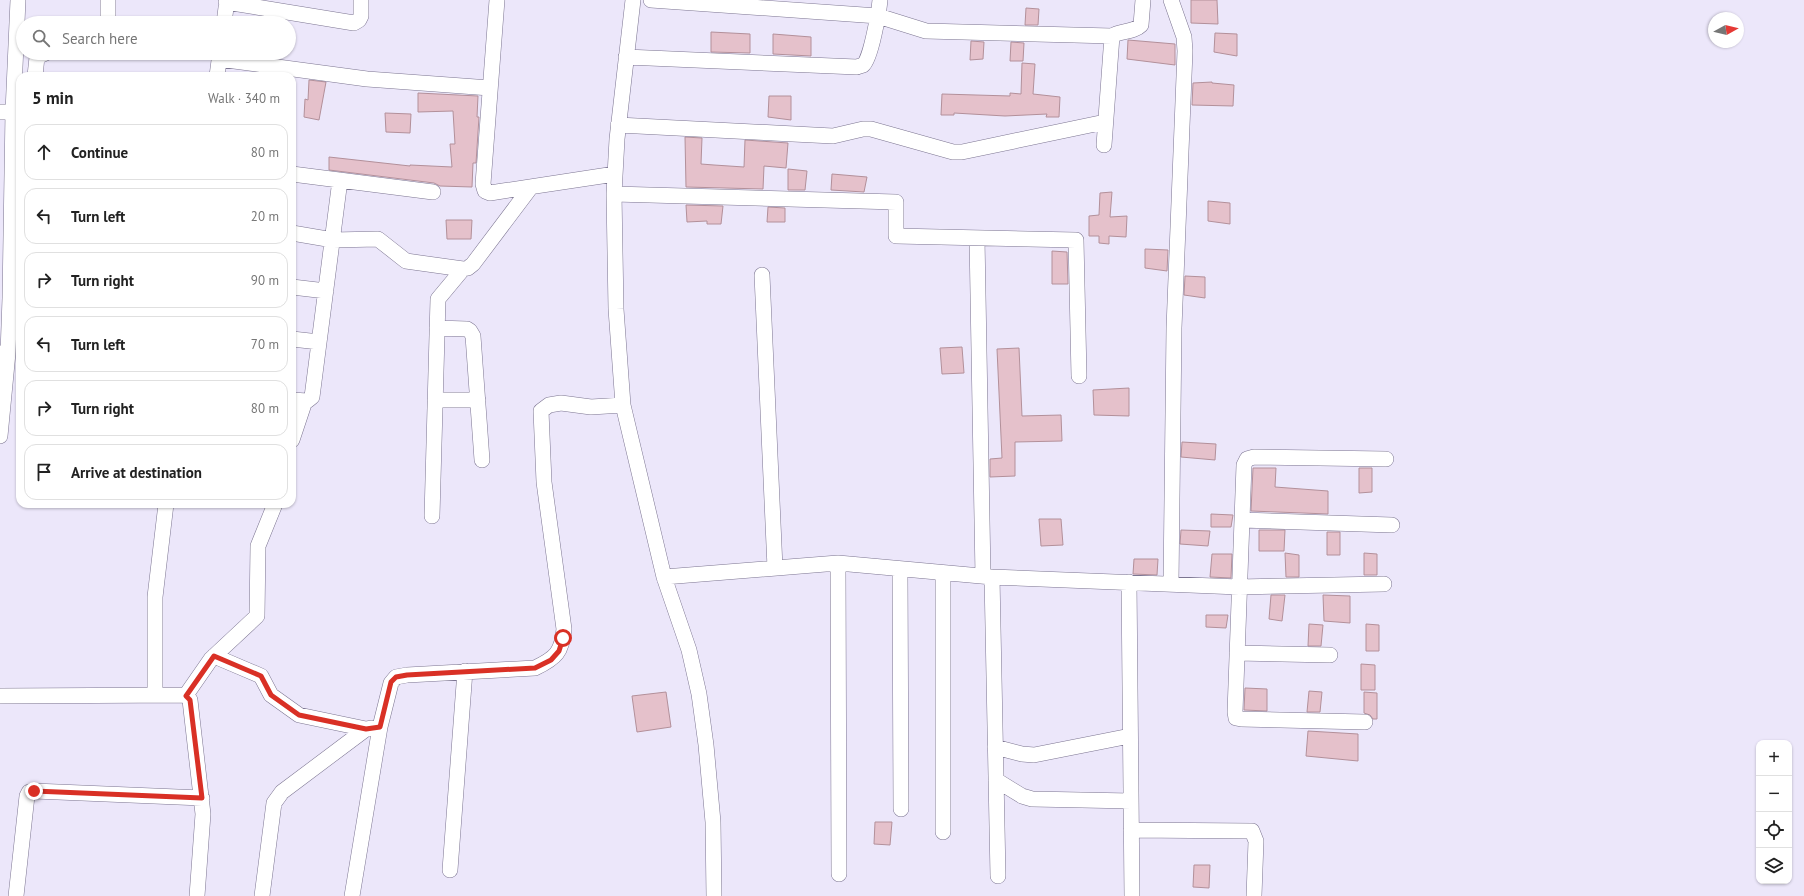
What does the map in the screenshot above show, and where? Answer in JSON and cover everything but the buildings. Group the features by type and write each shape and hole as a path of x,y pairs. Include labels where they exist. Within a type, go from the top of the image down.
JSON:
{"street":[{"path":"17,16 18,0"},
{"path":"108,0 108,16"},
{"path":"225,16 226,1 354,23 359,20 361,16 361,0"},
{"path":"497,0 483,184 485,191 490,193 615,174"},
{"path":"633,0 618,125 614,194 616,309 623,405 664,577 689,650 699,694 706,744 713,822 714,896"},
{"path":"651,0 878,16 926,31 1112,36 1132,30 1141,25 1143,0"},
{"path":"626,57 857,67 863,65 868,59 878,16 880,0"},
{"path":"1171,0 1184,37 1185,51 1174,328 1171,584"},
{"path":"0,436 4,353 15,298 16,180 11,112 16,32"},
{"path":"1104,145 1112,36"},
{"path":"35,72 37,60"},
{"path":"218,72 219,60"},
{"path":"246,60 367,79 490,88"},
{"path":"618,125 833,136 863,129 871,129 953,152 962,152 1105,122"},
{"path":"296,174 433,192"},
{"path":"296,414 298,401 310,399 312,397 340,180"},
{"path":"296,234 333,240 378,240 406,261 462,269 468,268 473,264 532,187"},
{"path":"614,194 896,202 896,236 1076,240 1079,376"},
{"path":"977,238 995,747 998,876"},
{"path":"432,516 438,299 462,269"},
{"path":"762,275 775,568"},
{"path":"296,287 326,291"},
{"path":"437,328 467,329 473,336 482,460"},
{"path":"296,339 319,342"},
{"path":"435,400 478,400"},
{"path":"352,896 373,728 391,682 396,677 407,675 535,668 551,660 559,651 564,629 544,482 541,411 549,405 561,403 591,407 623,405"},
{"path":"1365,722 1241,720 1236,718 1234,712 1244,465 1247,459 1254,457 1386,459"},
{"path":"155,695 155,597 166,508"},
{"path":"186,696 214,656 257,616 258,546 273,508"},
{"path":"1242,520 1392,525"},
{"path":"664,577 838,563 900,570 988,576 1239,587 1384,584"},
{"path":"838,563 839,874"},
{"path":"900,570 901,810"},
{"path":"943,573 943,832"},
{"path":"1129,582 1132,896"},
{"path":"1237,653 1330,655"},
{"path":"214,656 261,676 271,695 299,715 373,728"},
{"path":"450,870 465,671"},
{"path":"0,696 155,695 186,696 190,700 203,814 197,896"},
{"path":"262,896 274,803 277,798 282,792 373,728"},
{"path":"995,747 1022,754 1034,755 1130,736"},
{"path":"996,780 1022,796 1032,799 1131,801"},
{"path":"16,896 27,796 29,792 202,798"},
{"path":"1131,830 1252,831 1256,841 1254,896"}],"route":[{"path":"34,791 202,798 190,700 186,696 214,656 257,673 264,680 271,695 299,715 366,729 380,727 391,682 396,677 465,671 535,668 551,660 559,651 563,638"}]}
